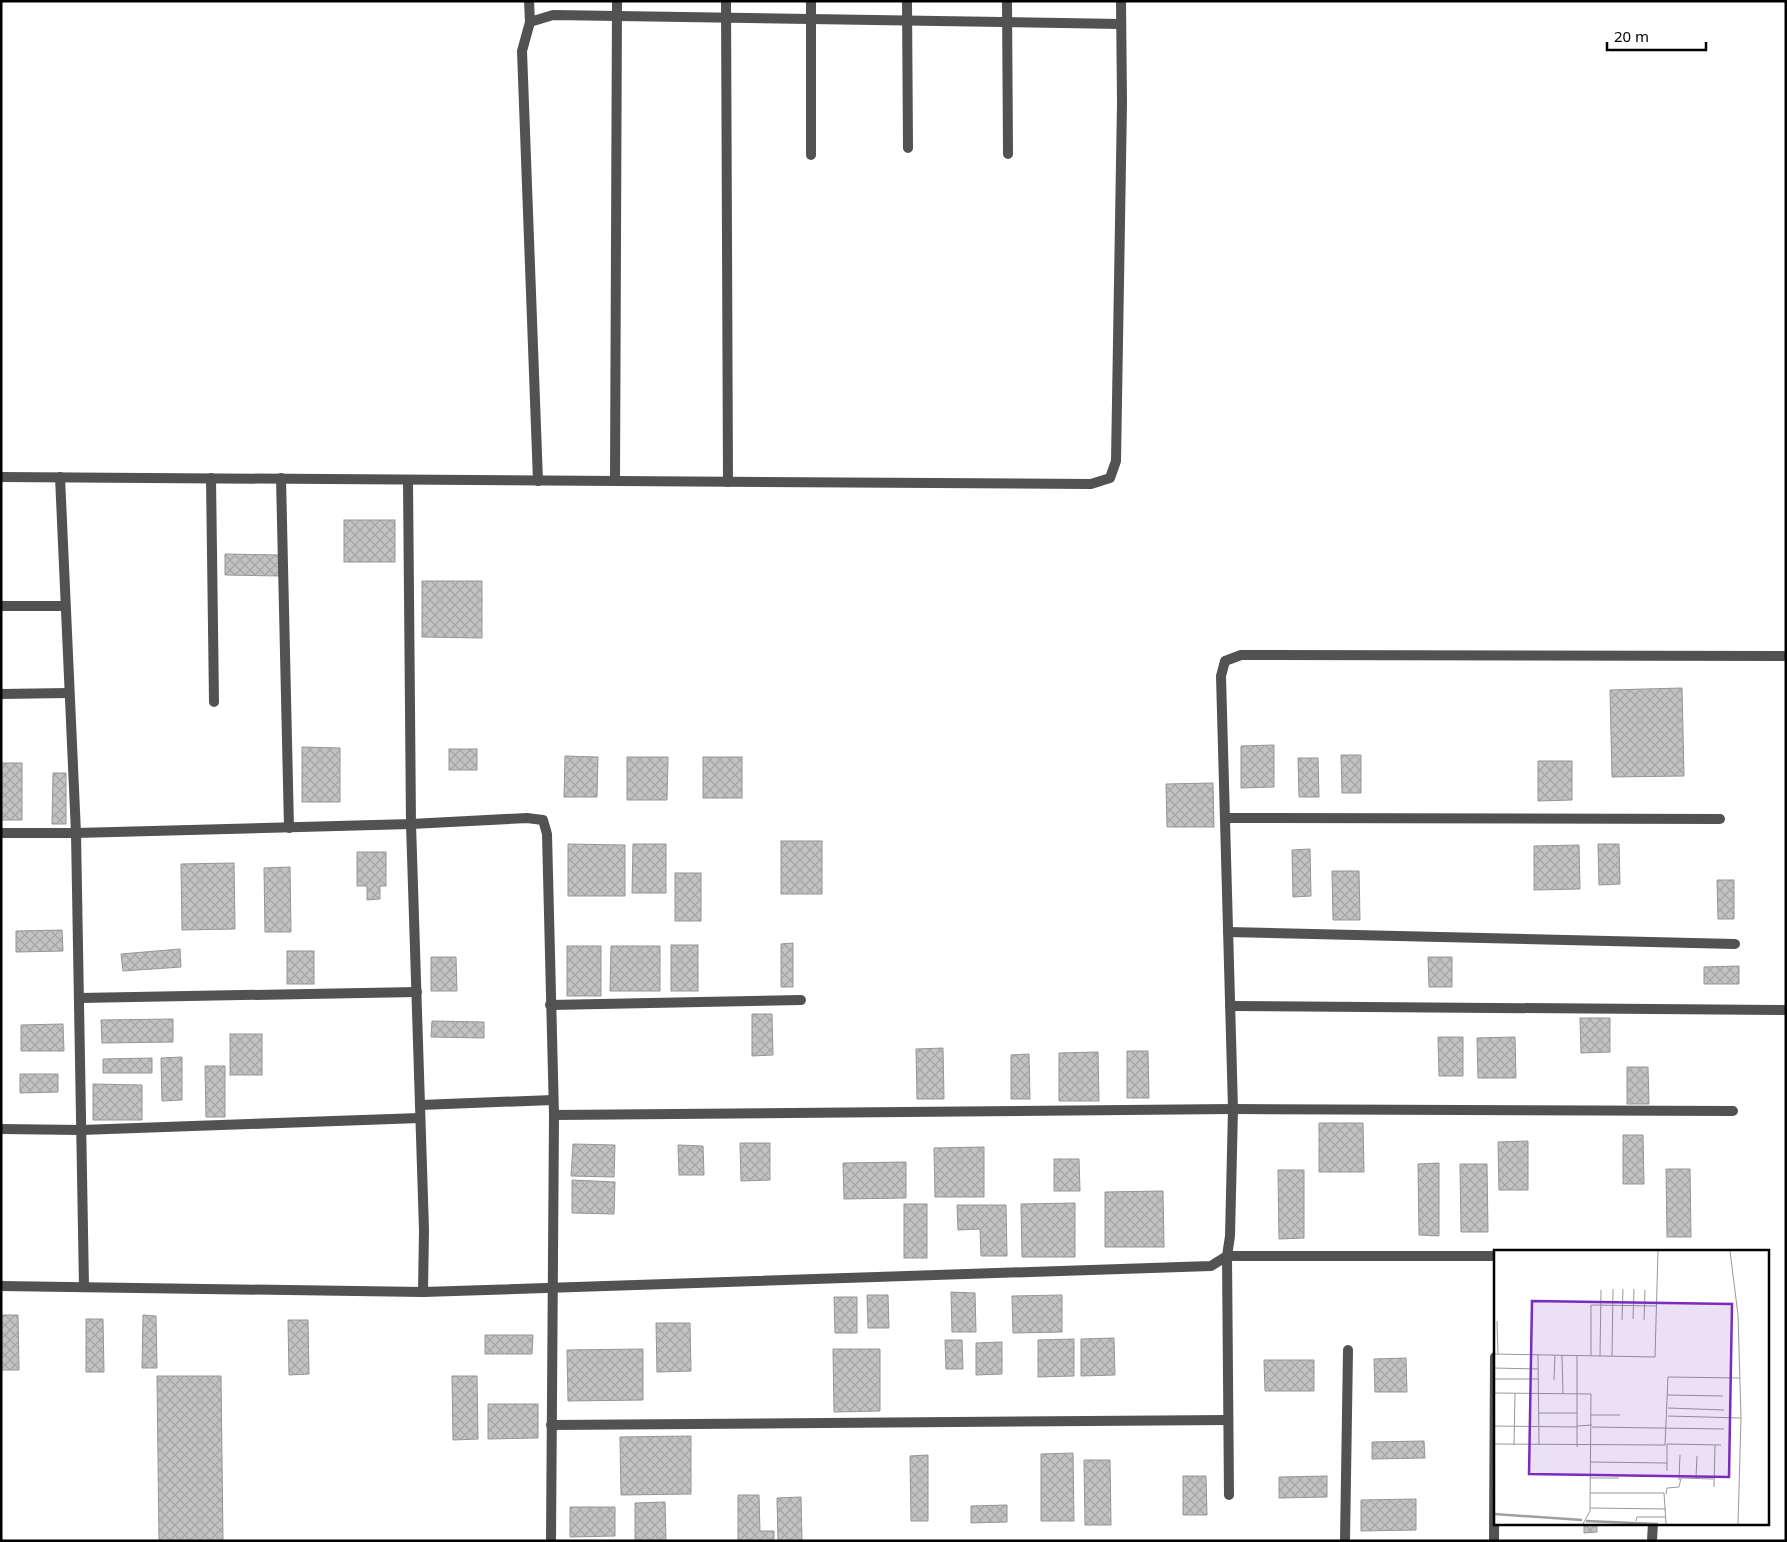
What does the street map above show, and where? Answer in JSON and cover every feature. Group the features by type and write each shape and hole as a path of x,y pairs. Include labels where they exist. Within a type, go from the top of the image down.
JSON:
{"street":[{"path":"529,1 530,22 522,51 538,480"},
{"path":"615,481 617,1"},
{"path":"726,1 728,482"},
{"path":"811,1 811,155"},
{"path":"907,1 908,148"},
{"path":"1006,1 1008,154"},
{"path":"1,477 1091,484 1110,478 1116,461 1122,103 1121,1"},
{"path":"530,22 553,15 1121,24"},
{"path":"60,478 76,834 84,1288"},
{"path":"211,478 214,702"},
{"path":"281,478 289,828"},
{"path":"408,480 412,824 424,1230 423,1292"},
{"path":"1,606 66,606"},
{"path":"1229,1495 1227,1256 1230,1236 1233,1109 1221,676 1225,660 1241,655 1786,656"},
{"path":"1,694 69,693"},
{"path":"1,833 76,834 412,824 527,818 543,820 547,834 554,1115 551,1541"},
{"path":"1225,818 1720,819"},
{"path":"1228,932 1735,944"},
{"path":"78,998 417,992"},
{"path":"550,1005 801,1000"},
{"path":"1230,1006 1786,1010"},
{"path":"420,1105 553,1100"},
{"path":"554,1115 1233,1109 1733,1111"},
{"path":"1,1129 81,1130 420,1118"},
{"path":"1,1286 423,1292 1211,1266 1227,1256 1494,1256"},
{"path":"1345,1541 1348,1350"},
{"path":"551,1424 1228,1420"},
{"path":"1494,1524 1494,1541"},
{"path":"1652,1524 1652,1541"}],"building":[{"path":"344,520 395,520 395,562 344,562"},
{"path":"225,554 279,555 279,576 225,575"},
{"path":"422,581 482,581 482,638 422,637"},
{"path":"1682,688 1684,776 1612,777 1610,690"},
{"path":"1274,745 1274,787 1241,788 1241,746"},
{"path":"302,747 340,748 340,802 302,802"},
{"path":"449,749 477,749 477,770 449,770"},
{"path":"1341,755 1361,755 1361,793 1342,793"},
{"path":"565,756 598,757 597,797 564,797"},
{"path":"627,757 668,757 667,800 627,800"},
{"path":"703,757 742,757 742,798 703,798"},
{"path":"1298,758 1318,758 1319,797 1299,797"},
{"path":"1538,761 1572,761 1572,800 1538,801"},
{"path":"1,763 22,763 22,820 1,820"},
{"path":"53,773 66,773 66,824 52,824"},
{"path":"1213,783 1214,827 1167,827 1166,784"},
{"path":"781,841 822,841 822,894 781,894"},
{"path":"568,844 625,845 625,896 568,896"},
{"path":"633,844 666,844 666,893 632,893"},
{"path":"1598,844 1619,844 1620,884 1599,885"},
{"path":"1579,845 1580,889 1534,890 1534,846"},
{"path":"1310,849 1311,896 1293,897 1292,850"},
{"path":"357,852 386,852 386,886 380,886 380,899 367,900 367,886 357,886"},
{"path":"234,863 235,929 182,930 181,864"},
{"path":"290,867 291,932 265,932 264,868"},
{"path":"1332,871 1359,871 1360,920 1333,920"},
{"path":"675,873 701,873 701,921 675,921"},
{"path":"1717,880 1734,880 1734,919 1718,919"},
{"path":"62,930 63,951 16,952 16,931"},
{"path":"793,943 793,987 781,987 781,944"},
{"path":"671,945 698,945 698,991 671,991"},
{"path":"567,946 601,946 601,996 567,996"},
{"path":"611,946 660,946 660,991 610,991"},
{"path":"180,949 181,967 123,971 121,954"},
{"path":"287,951 314,951 314,984 287,984"},
{"path":"431,957 456,957 457,991 431,991"},
{"path":"1428,957 1452,957 1452,987 1429,987"},
{"path":"1739,966 1739,984 1704,984 1704,967"},
{"path":"752,1014 772,1014 773,1055 752,1056"},
{"path":"1580,1018 1610,1018 1610,1052 1581,1053"},
{"path":"173,1019 173,1042 102,1043 101,1020"},
{"path":"432,1021 484,1022 484,1038 431,1037"},
{"path":"63,1024 64,1051 21,1051 21,1025"},
{"path":"230,1034 262,1034 262,1075 230,1075"},
{"path":"1438,1037 1463,1037 1463,1076 1439,1076"},
{"path":"1515,1037 1516,1078 1478,1078 1477,1038"},
{"path":"943,1048 944,1099 917,1099 916,1049"},
{"path":"1127,1051 1148,1051 1149,1098 1127,1098"},
{"path":"1098,1052 1099,1101 1059,1101 1059,1053"},
{"path":"1029,1054 1030,1099 1011,1099 1011,1055"},
{"path":"182,1057 182,1100 162,1101 161,1058"},
{"path":"152,1058 152,1073 103,1073 103,1059"},
{"path":"205,1066 225,1066 225,1117 206,1117"},
{"path":"1627,1067 1648,1067 1649,1104 1627,1104"},
{"path":"20,1074 58,1074 58,1092 20,1093"},
{"path":"93,1084 142,1085 142,1120 93,1120"},
{"path":"1319,1123 1363,1123 1364,1172 1319,1172"},
{"path":"1623,1135 1643,1135 1644,1184 1623,1184"},
{"path":"1528,1141 1528,1190 1499,1190 1498,1142"},
{"path":"740,1143 770,1143 770,1180 741,1181"},
{"path":"573,1144 615,1145 614,1177 571,1176"},
{"path":"678,1145 703,1146 704,1175 679,1175"},
{"path":"984,1147 984,1197 935,1197 934,1148"},
{"path":"1054,1159 1079,1159 1080,1191 1054,1191"},
{"path":"906,1162 906,1198 844,1199 843,1163"},
{"path":"1439,1163 1439,1236 1419,1235 1418,1164"},
{"path":"1460,1164 1487,1164 1488,1232 1461,1232"},
{"path":"1666,1169 1690,1169 1691,1237 1667,1237"},
{"path":"1278,1170 1304,1170 1304,1238 1279,1239"},
{"path":"572,1180 615,1182 614,1214 572,1213"},
{"path":"1163,1191 1164,1247 1105,1247 1105,1192"},
{"path":"1075,1203 1075,1257 1022,1257 1021,1204"},
{"path":"904,1204 927,1204 927,1258 904,1258"},
{"path":"957,1205 1006,1205 1007,1256 981,1256 980,1229 958,1230"},
{"path":"951,1292 975,1293 976,1332 952,1332"},
{"path":"867,1295 888,1295 889,1328 868,1328"},
{"path":"1062,1295 1062,1332 1013,1333 1012,1296"},
{"path":"834,1297 857,1297 857,1333 835,1333"},
{"path":"1,1315 18,1315 19,1370 1,1370"},
{"path":"143,1315 156,1316 157,1368 142,1368"},
{"path":"86,1319 103,1319 104,1372 86,1372"},
{"path":"288,1320 308,1320 309,1374 289,1375"},
{"path":"656,1323 690,1323 691,1371 657,1372"},
{"path":"485,1335 533,1335 532,1354 485,1354"},
{"path":"1114,1338 1115,1375 1081,1376 1081,1339"},
{"path":"1074,1339 1074,1376 1038,1377 1038,1340"},
{"path":"945,1340 962,1340 963,1369 946,1369"},
{"path":"1002,1342 1002,1374 976,1375 976,1343"},
{"path":"643,1349 643,1400 568,1401 567,1350"},
{"path":"833,1349 880,1349 880,1411 834,1412"},
{"path":"1406,1358 1407,1392 1375,1392 1374,1359"},
{"path":"1264,1360 1314,1360 1314,1391 1265,1391"},
{"path":"157,1376 221,1376 223,1541 159,1541"},
{"path":"452,1376 477,1376 478,1439 453,1440"},
{"path":"488,1404 538,1404 538,1438 488,1439"},
{"path":"691,1436 691,1494 621,1495 620,1437"},
{"path":"1424,1441 1425,1458 1372,1459 1372,1442"},
{"path":"1073,1453 1074,1521 1041,1521 1041,1454"},
{"path":"928,1455 928,1521 911,1521 910,1456"},
{"path":"1084,1460 1110,1460 1111,1525 1085,1525"},
{"path":"1183,1476 1206,1476 1207,1515 1183,1515"},
{"path":"1327,1476 1327,1497 1279,1498 1279,1477"},
{"path":"738,1495 759,1495 760,1531 774,1531 774,1541 738,1541"},
{"path":"801,1497 802,1541 778,1541 777,1498"},
{"path":"1416,1499 1416,1530 1361,1531 1361,1500"},
{"path":"665,1502 666,1541 635,1541 635,1503"},
{"path":"1007,1505 1007,1522 971,1523 971,1506"},
{"path":"570,1507 615,1507 615,1536 570,1537"},
{"path":"1584,1524 1597,1524 1597,1532 1584,1533"}]}
